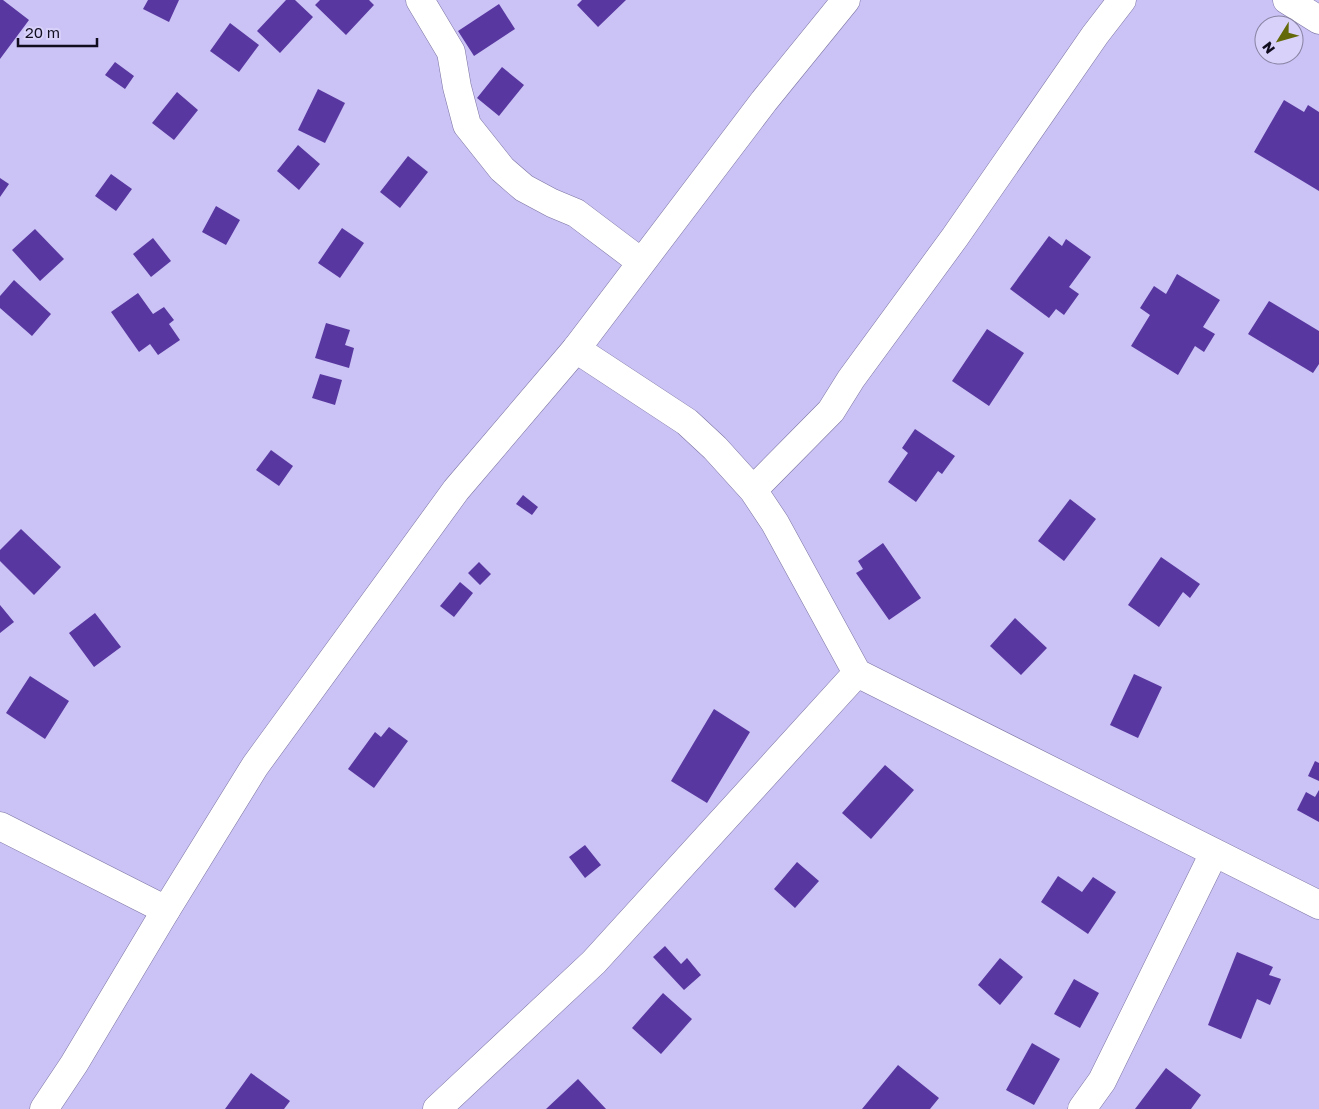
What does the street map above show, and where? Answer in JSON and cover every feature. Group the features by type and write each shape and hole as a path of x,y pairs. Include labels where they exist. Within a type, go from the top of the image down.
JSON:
{"street":[{"path":"420,0 451,52 457,87 467,125 502,169 524,188 576,213 642,262"},
{"path":"44,1109 74,1064 255,766 450,498 576,349 764,101 846,0"},
{"path":"753,490 831,411 851,379 955,237 1095,35 1122,0"},
{"path":"1287,0 1319,20"},
{"path":"576,349 687,422 715,448 753,490 775,522 857,674 1319,904"},
{"path":"437,1109 594,962 857,674"},
{"path":"0,826 166,910"},
{"path":"1082,1109 1102,1081 1214,853"}],"building":[{"path":"0,0 3,0 29,20 0,59"},
{"path":"148,0 179,0 169,22 143,9"},
{"path":"286,0 295,0 313,17 280,53 257,31"},
{"path":"320,0 369,0 374,5 346,35 315,5"},
{"path":"582,0 626,0 598,27 577,5"},
{"path":"499,4 515,29 474,56 458,31"},
{"path":"230,23 259,45 239,72 210,51"},
{"path":"115,62 134,76 125,89 105,75"},
{"path":"502,67 524,85 499,116 477,98"},
{"path":"318,89 345,103 325,143 298,130"},
{"path":"177,92 198,110 174,140 152,123"},
{"path":"1284,100 1304,112 1308,105 1319,112 1319,191 1254,152"},
{"path":"298,145 320,164 299,190 277,171"},
{"path":"408,156 428,172 400,208 380,192"},
{"path":"111,174 132,189 116,211 95,196"},
{"path":"0,178 9,184 0,197"},
{"path":"216,206 240,220 226,245 202,232"},
{"path":"342,228 364,243 340,278 318,263"},
{"path":"35,229 64,259 40,281 12,250"},
{"path":"1049,236 1062,246 1066,239 1091,257 1069,287 1079,294 1064,315 1056,309 1049,318 1010,289"},
{"path":"153,238 171,261 151,277 133,254"},
{"path":"1177,274 1220,300 1203,327 1215,334 1204,352 1195,346 1178,375 1131,346 1150,315 1140,308 1154,286 1166,294"},
{"path":"14,280 51,314 32,336 0,308 0,296"},
{"path":"138,293 153,314 164,307 174,320 169,324 180,340 158,355 150,344 139,352 111,312"},
{"path":"1269,301 1319,331 1319,364 1313,373 1248,334"},
{"path":"326,323 350,330 345,345 354,348 349,368 315,358"},
{"path":"987,329 1024,353 989,406 952,381"},
{"path":"320,374 342,380 335,405 312,398"},
{"path":"915,429 955,456 942,474 938,471 916,502 888,482 908,453 902,448"},
{"path":"271,450 293,466 279,486 256,470"},
{"path":"523,495 538,507 532,515 516,504"},
{"path":"1070,499 1096,519 1064,561 1038,541"},
{"path":"21,529 61,567 34,595 0,561 0,550"},
{"path":"883,543 921,598 889,620 856,573 863,569 858,561"},
{"path":"1161,557 1200,584 1190,598 1183,592 1159,627 1128,605"},
{"path":"479,562 491,574 480,585 468,573"},
{"path":"460,582 473,593 454,617 440,606"},
{"path":"0,605 14,622 0,633"},
{"path":"95,613 121,647 94,667 69,633"},
{"path":"1015,618 1047,648 1021,675 990,646"},
{"path":"1134,674 1162,687 1138,738 1110,725"},
{"path":"30,676 69,701 45,739 6,713"},
{"path":"714,709 750,732 707,803 671,781"},
{"path":"389,727 408,741 374,788 348,769 375,732 381,737"},
{"path":"1315,761 1319,763 1319,781 1308,776"},
{"path":"885,765 914,790 871,839 842,813"},
{"path":"1319,790 1319,822 1297,810 1306,792 1315,797"},
{"path":"585,845 601,865 585,878 569,857"},
{"path":"797,862 819,881 795,908 774,889"},
{"path":"1058,876 1082,892 1093,877 1116,892 1088,934 1041,902"},
{"path":"665,946 681,964 687,958 701,975 684,990 653,957"},
{"path":"1237,952 1273,967 1269,975 1281,979 1270,1005 1257,999 1241,1039 1208,1025"},
{"path":"1000,958 1023,977 1000,1005 978,985"},
{"path":"1074,979 1099,993 1080,1028 1054,1014"},
{"path":"663,993 692,1019 661,1054 632,1028"},
{"path":"1032,1043 1060,1059 1034,1105 1006,1090"},
{"path":"898,1065 939,1098 930,1109 862,1109"},
{"path":"1166,1068 1201,1095 1191,1109 1135,1109"},
{"path":"251,1073 290,1101 284,1109 225,1109"},
{"path":"578,1079 606,1109 546,1109"}]}
